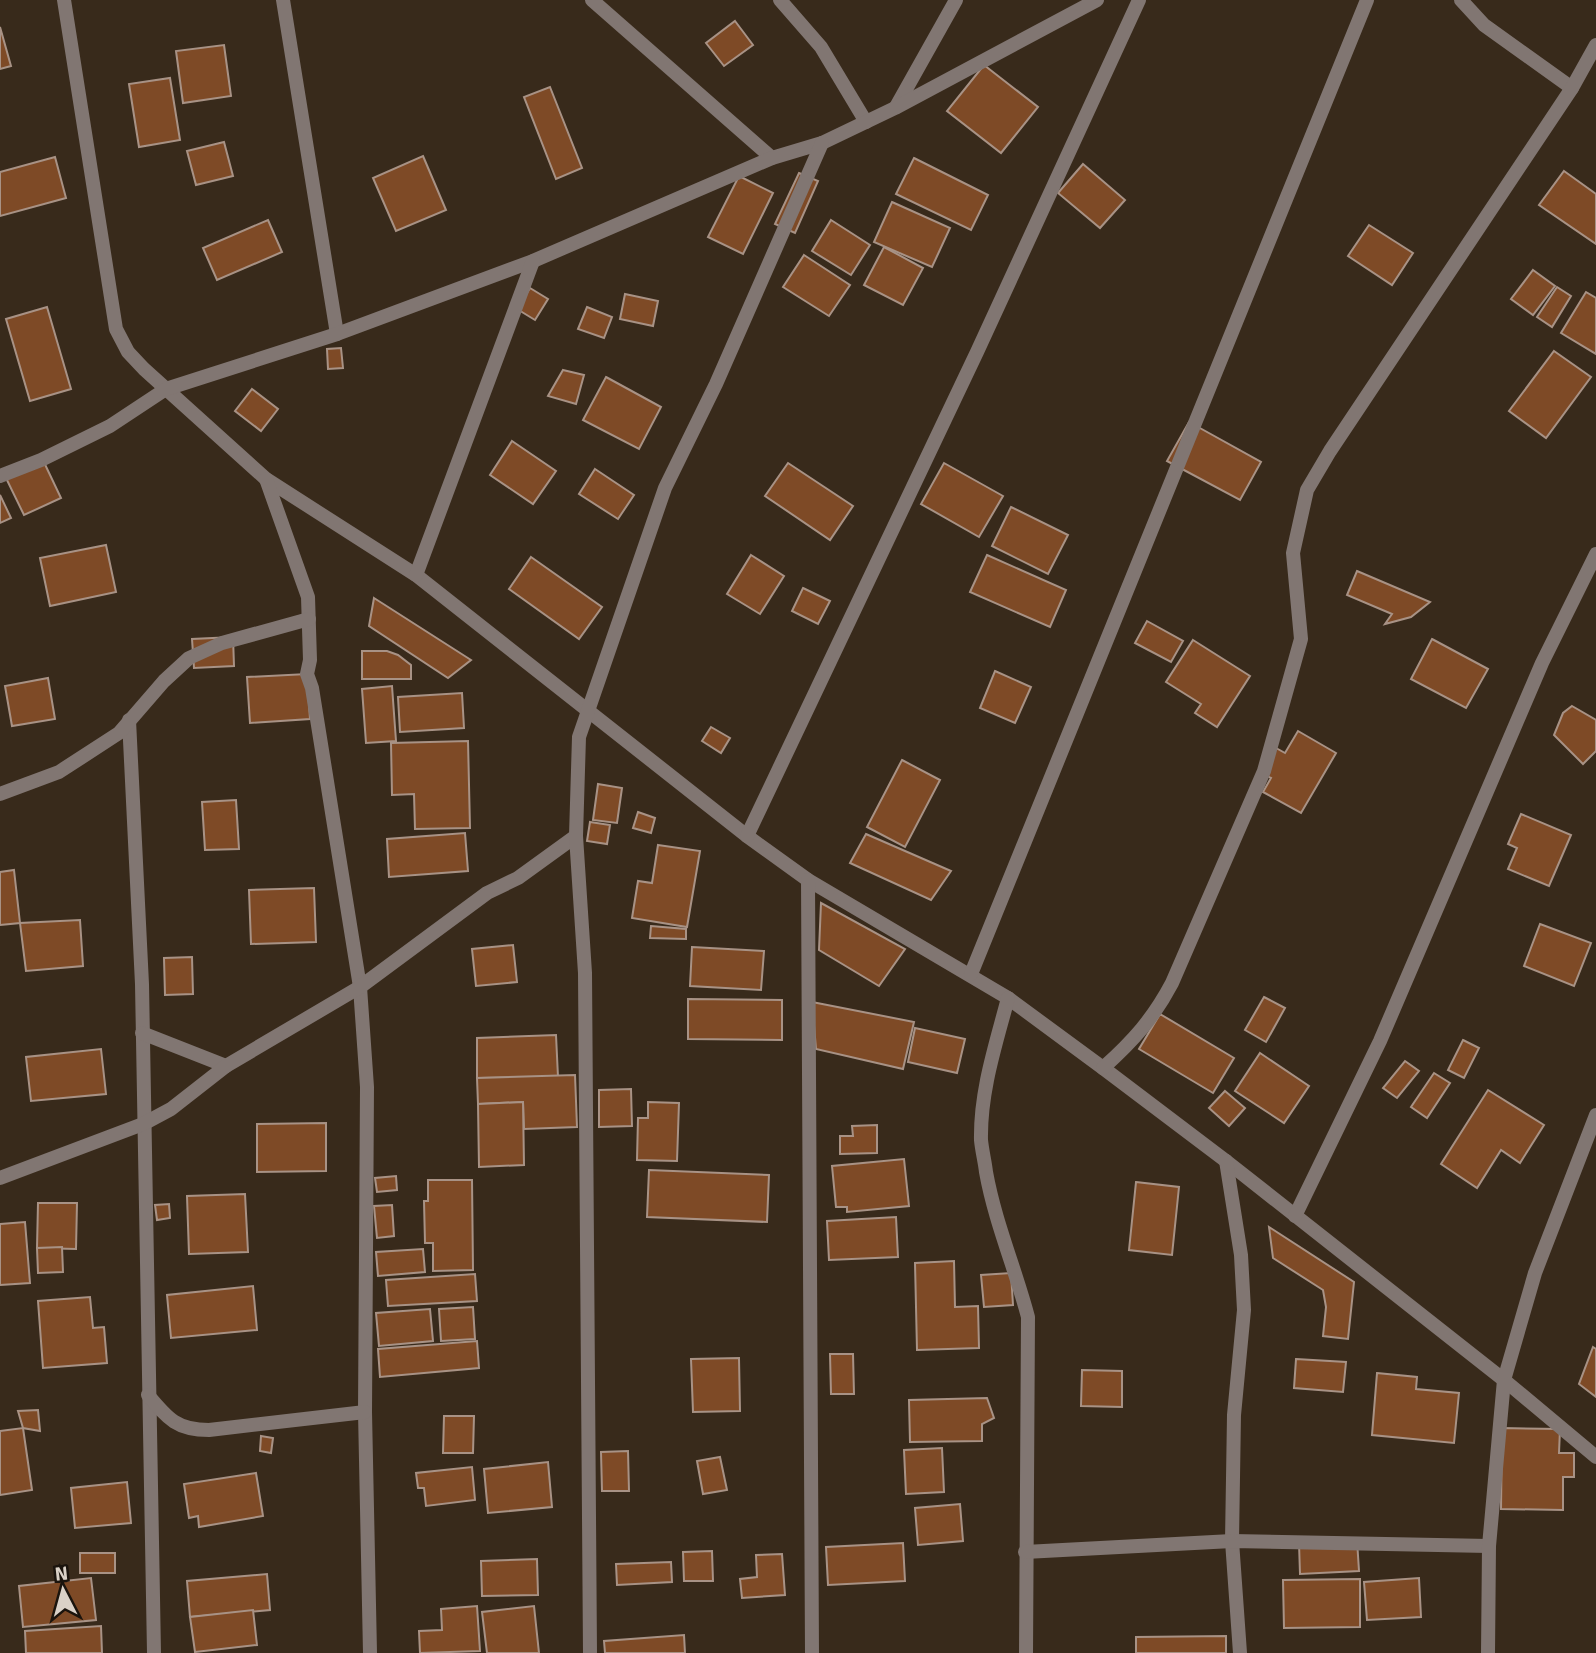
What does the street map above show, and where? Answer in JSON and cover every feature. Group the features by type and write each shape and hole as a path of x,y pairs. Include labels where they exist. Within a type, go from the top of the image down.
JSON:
{"street":[{"path":"64,0 116,329 128,352 166,389 266,479 416,575 747,836 808,880 1008,998 1103,1068 1226,1161 1504,1380 1596,1457"},
{"path":"283,0 337,334"},
{"path":"592,0 772,158"},
{"path":"780,0 821,47 866,122"},
{"path":"895,108 956,0"},
{"path":"0,476 41,460 110,426 166,389 337,334 533,261 772,158 822,143 895,108 1097,0"},
{"path":"747,836 977,352 1139,0"},
{"path":"971,974 1367,0"},
{"path":"1461,0 1484,25 1572,88"},
{"path":"1103,1068 1132,1042 1156,1013 1172,983 1264,771 1301,639 1293,554 1307,490 1572,88 1596,45"},
{"path":"590,1653 585,973 576,836 579,737 665,488 716,384 822,143"},
{"path":"416,575 533,261"},
{"path":"266,479 308,597 310,660 307,674 313,688 360,987 367,1099 365,1412 370,1653"},
{"path":"1295,1216 1380,1041 1542,663 1596,554"},
{"path":"0,794 59,772 119,733 164,681 189,658 222,643 309,619"},
{"path":"129,720 142,984 154,1653"},
{"path":"0,1178 143,1124 171,1109 226,1066 360,987 487,893 518,878 576,836"},
{"path":"808,880 811,1653"},
{"path":"1008,998 987,1077 981,1142 989,1190 1028,1317 1026,1653"},
{"path":"142,1032 226,1066"},
{"path":"1488,1653 1489,1546 1504,1380 1535,1273 1596,1115"},
{"path":"1226,1161 1241,1255 1244,1310 1234,1415 1233,1541 1240,1653"},
{"path":"148,1395 167,1418 192,1430 365,1412"},
{"path":"1025,1552 1233,1541 1489,1546"}],"building":[{"path":"735,21 753,45 724,66 706,43"},
{"path":"0,27 11,66 0,69"},
{"path":"224,45 231,96 183,103 176,51"},
{"path":"984,65 1038,107 1001,153 947,111"},
{"path":"170,78 180,140 139,147 129,84"},
{"path":"550,87 582,168 556,179 524,97"},
{"path":"224,142 233,176 196,185 187,151"},
{"path":"423,156 446,210 396,231 373,178"},
{"path":"55,157 66,198 0,216 0,172"},
{"path":"914,158 988,195 971,230 896,194"},
{"path":"1083,164 1125,200 1100,228 1058,193"},
{"path":"1564,171 1596,194 1596,244 1539,205"},
{"path":"799,173 818,181 795,233 775,224"},
{"path":"739,176 773,193 743,254 708,237"},
{"path":"892,202 950,228 932,267 874,242"},
{"path":"268,220 282,252 217,280 203,248"},
{"path":"831,220 870,245 851,275 812,251"},
{"path":"1369,225 1413,253 1392,285 1348,256"},
{"path":"884,247 923,268 903,305 864,285"},
{"path":"804,255 850,285 829,316 783,287"},
{"path":"1533,270 1555,286 1533,315 1511,299"},
{"path":"1557,287 1571,296 1552,327 1537,317"},
{"path":"530,288 548,299 535,320 517,309"},
{"path":"1586,292 1596,298 1596,354 1561,333"},
{"path":"625,294 658,301 653,326 620,319"},
{"path":"47,307 71,389 30,401 6,319"},
{"path":"587,307 612,317 604,338 578,329"},
{"path":"341,348 343,368 328,369 327,349"},
{"path":"1554,351 1591,377 1546,438 1509,411"},
{"path":"563,370 584,375 576,404 548,396"},
{"path":"606,377 661,407 639,449 583,420"},
{"path":"252,389 278,409 261,431 235,411"},
{"path":"1189,422 1261,462 1240,500 1167,461"},
{"path":"512,441 556,471 533,504 490,475"},
{"path":"41,456 61,498 24,515 4,474"},
{"path":"788,463 853,506 830,540 765,496"},
{"path":"944,463 1003,496 979,537 921,504"},
{"path":"595,469 634,495 618,519 579,494"},
{"path":"0,495 11,518 0,523"},
{"path":"1011,507 1068,535 1048,574 992,546"},
{"path":"106,545 116,592 50,606 40,558"},
{"path":"751,555 784,576 760,614 727,594"},
{"path":"987,555 1066,590 1050,627 970,592"},
{"path":"531,557 602,607 579,639 509,589"},
{"path":"1357,571 1430,602 1411,617 1385,624 1392,614 1347,595"},
{"path":"803,588 830,601 818,624 792,611"},
{"path":"374,598 471,660 448,678 369,626"},
{"path":"1147,621 1183,641 1171,662 1135,643"},
{"path":"233,637 234,666 194,668 192,639"},
{"path":"1432,639 1488,669 1466,708 1411,679"},
{"path":"1193,640 1250,676 1217,727 1195,713 1201,704 1166,682"},
{"path":"362,651 387,651 398,655 411,665 411,679 362,679"},
{"path":"995,671 1031,687 1015,723 980,708"},
{"path":"307,674 310,719 250,723 247,677"},
{"path":"48,678 55,719 12,726 5,686"},
{"path":"392,686 396,741 366,743 362,689"},
{"path":"462,693 464,728 400,732 398,697"},
{"path":"1572,706 1596,720 1596,751 1583,764 1554,735 1563,713"},
{"path":"711,727 730,738 721,753 702,741"},
{"path":"1298,731 1336,753 1301,813 1263,792 1271,778 1262,773 1276,748 1285,753"},
{"path":"468,741 470,828 415,829 414,794 392,795 391,743"},
{"path":"902,760 940,780 905,847 867,827"},
{"path":"598,784 622,788 617,823 593,820"},
{"path":"236,800 239,849 205,850 202,802"},
{"path":"638,812 655,818 651,833 633,828"},
{"path":"1521,814 1571,835 1549,886 1508,869 1517,848 1508,844"},
{"path":"590,822 610,825 607,844 587,841"},
{"path":"465,833 468,871 389,877 387,839"},
{"path":"866,834 951,871 931,900 850,863"},
{"path":"658,845 700,851 687,927 632,918 638,881 652,883"},
{"path":"14,870 20,923 0,925 0,872"},
{"path":"314,888 316,942 251,944 249,890"},
{"path":"821,903 905,949 879,986 819,950"},
{"path":"80,920 83,966 26,971 20,923"},
{"path":"1540,924 1591,943 1574,986 1524,966"},
{"path":"651,926 686,929 686,939 650,938"},
{"path":"513,945 517,982 476,986 472,949"},
{"path":"692,947 764,951 761,990 690,986"},
{"path":"192,957 193,994 165,995 164,958"},
{"path":"1264,997 1285,1008 1266,1042 1245,1030"},
{"path":"688,999 782,1000 782,1040 688,1039"},
{"path":"812,1002 914,1022 903,1069 816,1049"},
{"path":"1160,1014 1234,1058 1213,1093 1139,1049"},
{"path":"915,1028 965,1039 957,1073 908,1062"},
{"path":"556,1035 558,1077 477,1078 477,1038"},
{"path":"1463,1040 1479,1048 1464,1078 1448,1070"},
{"path":"101,1049 106,1094 31,1101 26,1057"},
{"path":"1260,1053 1309,1086 1284,1123 1235,1091"},
{"path":"1405,1061 1419,1071 1397,1098 1383,1088"},
{"path":"1434,1073 1450,1083 1427,1118 1411,1107"},
{"path":"575,1075 577,1127 524,1129 523,1102 478,1104 477,1078"},
{"path":"631,1089 632,1126 599,1127 599,1090"},
{"path":"1488,1090 1544,1125 1520,1163 1501,1150 1477,1188 1441,1164"},
{"path":"1225,1091 1245,1108 1229,1126 1209,1108"},
{"path":"523,1102 524,1165 479,1167 478,1104"},
{"path":"648,1102 679,1103 677,1161 637,1160 638,1118 648,1118"},
{"path":"326,1123 326,1171 257,1172 257,1124"},
{"path":"877,1125 877,1153 840,1154 840,1136 853,1136 852,1126"},
{"path":"904,1159 909,1206 847,1212 847,1207 836,1207 832,1166"},
{"path":"649,1170 769,1175 767,1222 647,1217"},
{"path":"396,1176 397,1190 377,1192 375,1178"},
{"path":"428,1180 472,1180 473,1270 433,1271 433,1243 425,1243 424,1201 428,1201"},
{"path":"1136,1182 1179,1187 1172,1255 1129,1250"},
{"path":"245,1194 248,1252 189,1254 187,1196"},
{"path":"38,1203 77,1203 76,1249 37,1248"},
{"path":"169,1204 170,1218 157,1220 155,1205"},
{"path":"392,1205 394,1236 377,1238 374,1206"},
{"path":"896,1217 898,1257 829,1260 827,1221"},
{"path":"25,1222 30,1283 0,1285 0,1224"},
{"path":"1269,1227 1354,1282 1348,1339 1323,1336 1326,1307 1323,1290 1273,1258"},
{"path":"62,1247 63,1272 38,1273 37,1248"},
{"path":"423,1249 425,1272 378,1276 376,1252"},
{"path":"954,1261 955,1307 978,1306 979,1348 917,1350 915,1263"},
{"path":"1011,1273 1013,1305 984,1307 981,1275"},
{"path":"475,1274 477,1301 388,1306 386,1280"},
{"path":"253,1286 257,1330 171,1338 167,1295"},
{"path":"90,1297 93,1328 104,1327 107,1363 43,1368 38,1301"},
{"path":"473,1307 475,1339 441,1341 439,1309"},
{"path":"430,1309 433,1341 379,1346 376,1313"},
{"path":"477,1341 479,1368 380,1377 378,1349"},
{"path":"1593,1347 1596,1349 1596,1397 1579,1384"},
{"path":"830,1354 853,1354 854,1394 831,1394"},
{"path":"739,1358 740,1411 693,1412 691,1359"},
{"path":"1296,1359 1346,1362 1343,1392 1294,1388"},
{"path":"1082,1370 1122,1371 1122,1407 1081,1406"},
{"path":"1377,1373 1417,1377 1416,1389 1459,1393 1454,1443 1372,1435"},
{"path":"987,1398 994,1418 982,1424 982,1441 910,1442 909,1400"},
{"path":"38,1410 40,1431 23,1428 18,1411"},
{"path":"444,1416 474,1416 473,1453 443,1453"},
{"path":"23,1428 32,1490 0,1495 0,1431"},
{"path":"1502,1428 1560,1429 1559,1453 1574,1453 1574,1477 1563,1477 1563,1510 1501,1509"},
{"path":"261,1436 273,1438 271,1453 260,1451"},
{"path":"942,1448 944,1492 906,1494 904,1450"},
{"path":"628,1451 629,1491 602,1491 601,1452"},
{"path":"720,1457 727,1490 703,1494 697,1461"},
{"path":"548,1462 552,1507 488,1513 484,1469"},
{"path":"472,1467 475,1500 426,1506 424,1488 418,1488 416,1473"},
{"path":"256,1473 263,1516 199,1527 198,1516 189,1518 184,1484"},
{"path":"127,1482 131,1523 75,1528 71,1488"},
{"path":"960,1504 963,1541 918,1545 915,1508"},
{"path":"1357,1540 1359,1571 1300,1574 1299,1543"},
{"path":"903,1543 905,1581 828,1585 826,1547"},
{"path":"712,1551 713,1581 684,1581 683,1552"},
{"path":"80,1553 115,1553 115,1573 80,1573"},
{"path":"782,1554 785,1595 742,1598 740,1579 757,1577 756,1555"},
{"path":"537,1559 538,1595 482,1596 481,1561"},
{"path":"671,1562 672,1582 617,1585 616,1564"},
{"path":"267,1574 270,1610 190,1617 187,1581"},
{"path":"91,1578 96,1620 23,1627 19,1586"},
{"path":"1419,1578 1421,1617 1367,1620 1364,1582"},
{"path":"1360,1579 1360,1627 1284,1628 1283,1580"},
{"path":"477,1606 480,1651 420,1653 419,1631 442,1630 441,1609"},
{"path":"534,1606 539,1653 487,1653 482,1612"},
{"path":"253,1610 257,1645 195,1652 190,1617"},
{"path":"101,1626 102,1653 26,1653 25,1631"},
{"path":"684,1635 685,1653 605,1653 604,1641"},
{"path":"1226,1636 1226,1653 1136,1653 1136,1637"}]}
